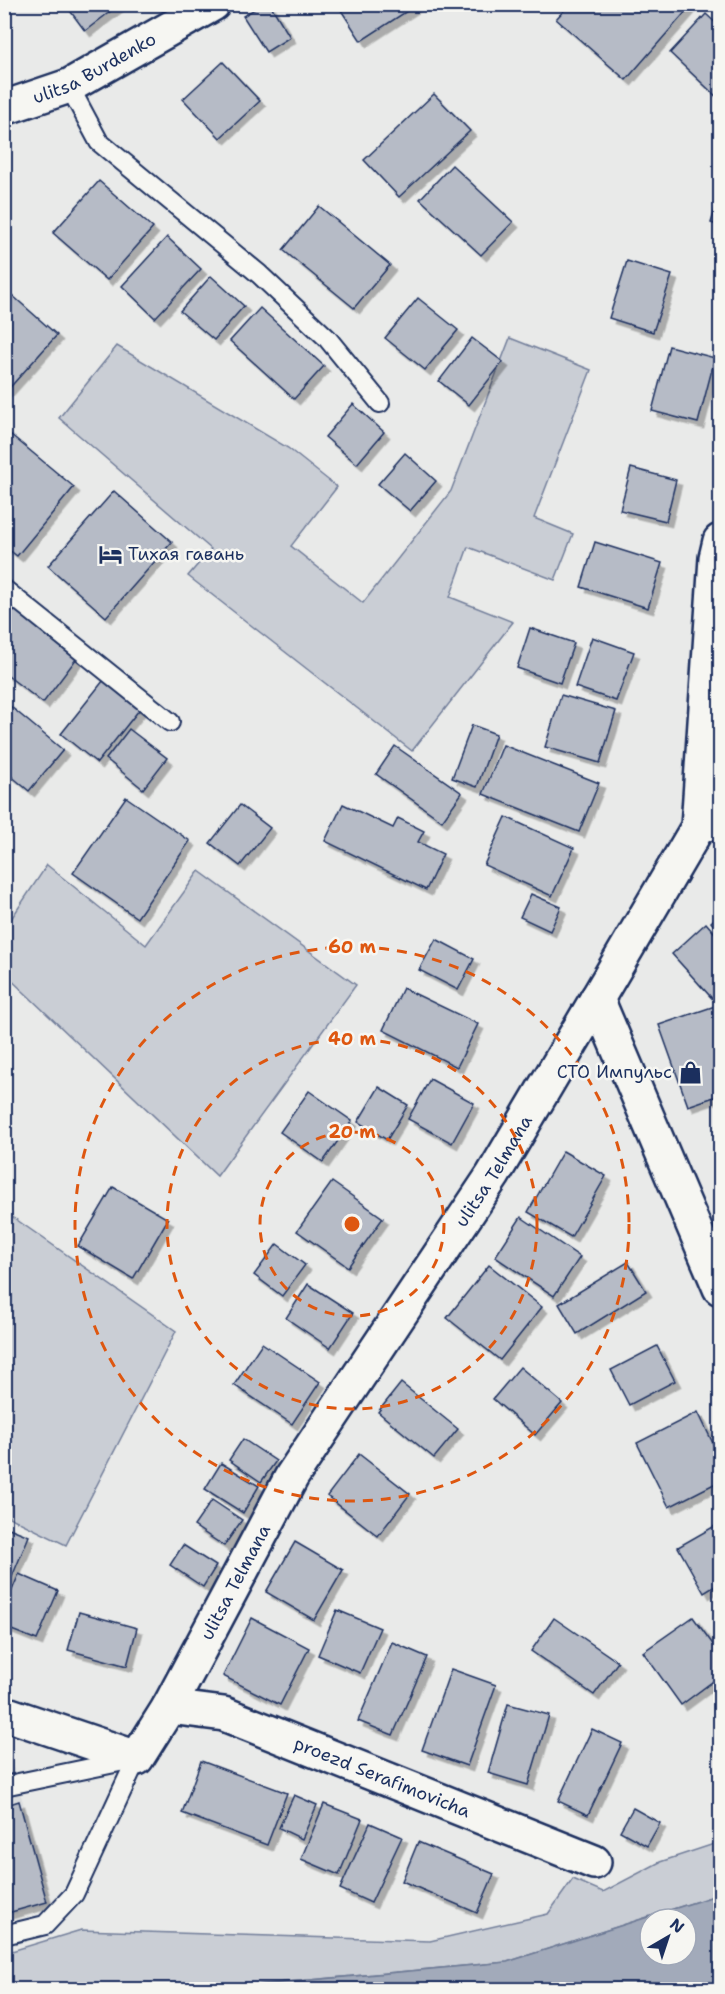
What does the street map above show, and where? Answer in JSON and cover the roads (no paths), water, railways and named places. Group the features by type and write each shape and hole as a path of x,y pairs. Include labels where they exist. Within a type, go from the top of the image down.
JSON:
{"street":[{"name":"ulitsa Burdenko","path":"4,108 69,86 213,4"},
{"name":"ulitsa Telmana","path":"137,1758 169,1707 292,1476 493,1175 597,999 709,823 716,558 720,542"},
{"path":"597,999 720,1288"},
{"name":"proezd Serafimovicha","path":"169,1707 224,1714 594,1862"},
{"path":"4,1713 137,1758"}],"lane":[{"path":"69,86 99,142 259,274 327,338 380,403"},
{"path":"4,589 170,722"},
{"path":"4,1786 137,1758"},
{"path":"4,1935 45,1925 74,1894 137,1758"}],"water":[{"path":"720,1894 720,1989 213,1989 507,1962 638,1920 638,1967 698,1967 698,1907 679,1907"}],"place":[{"name":"Тихая гавань","path":"110,554"},
{"name":"СТО Импульс","path":"690,1072"}]}
